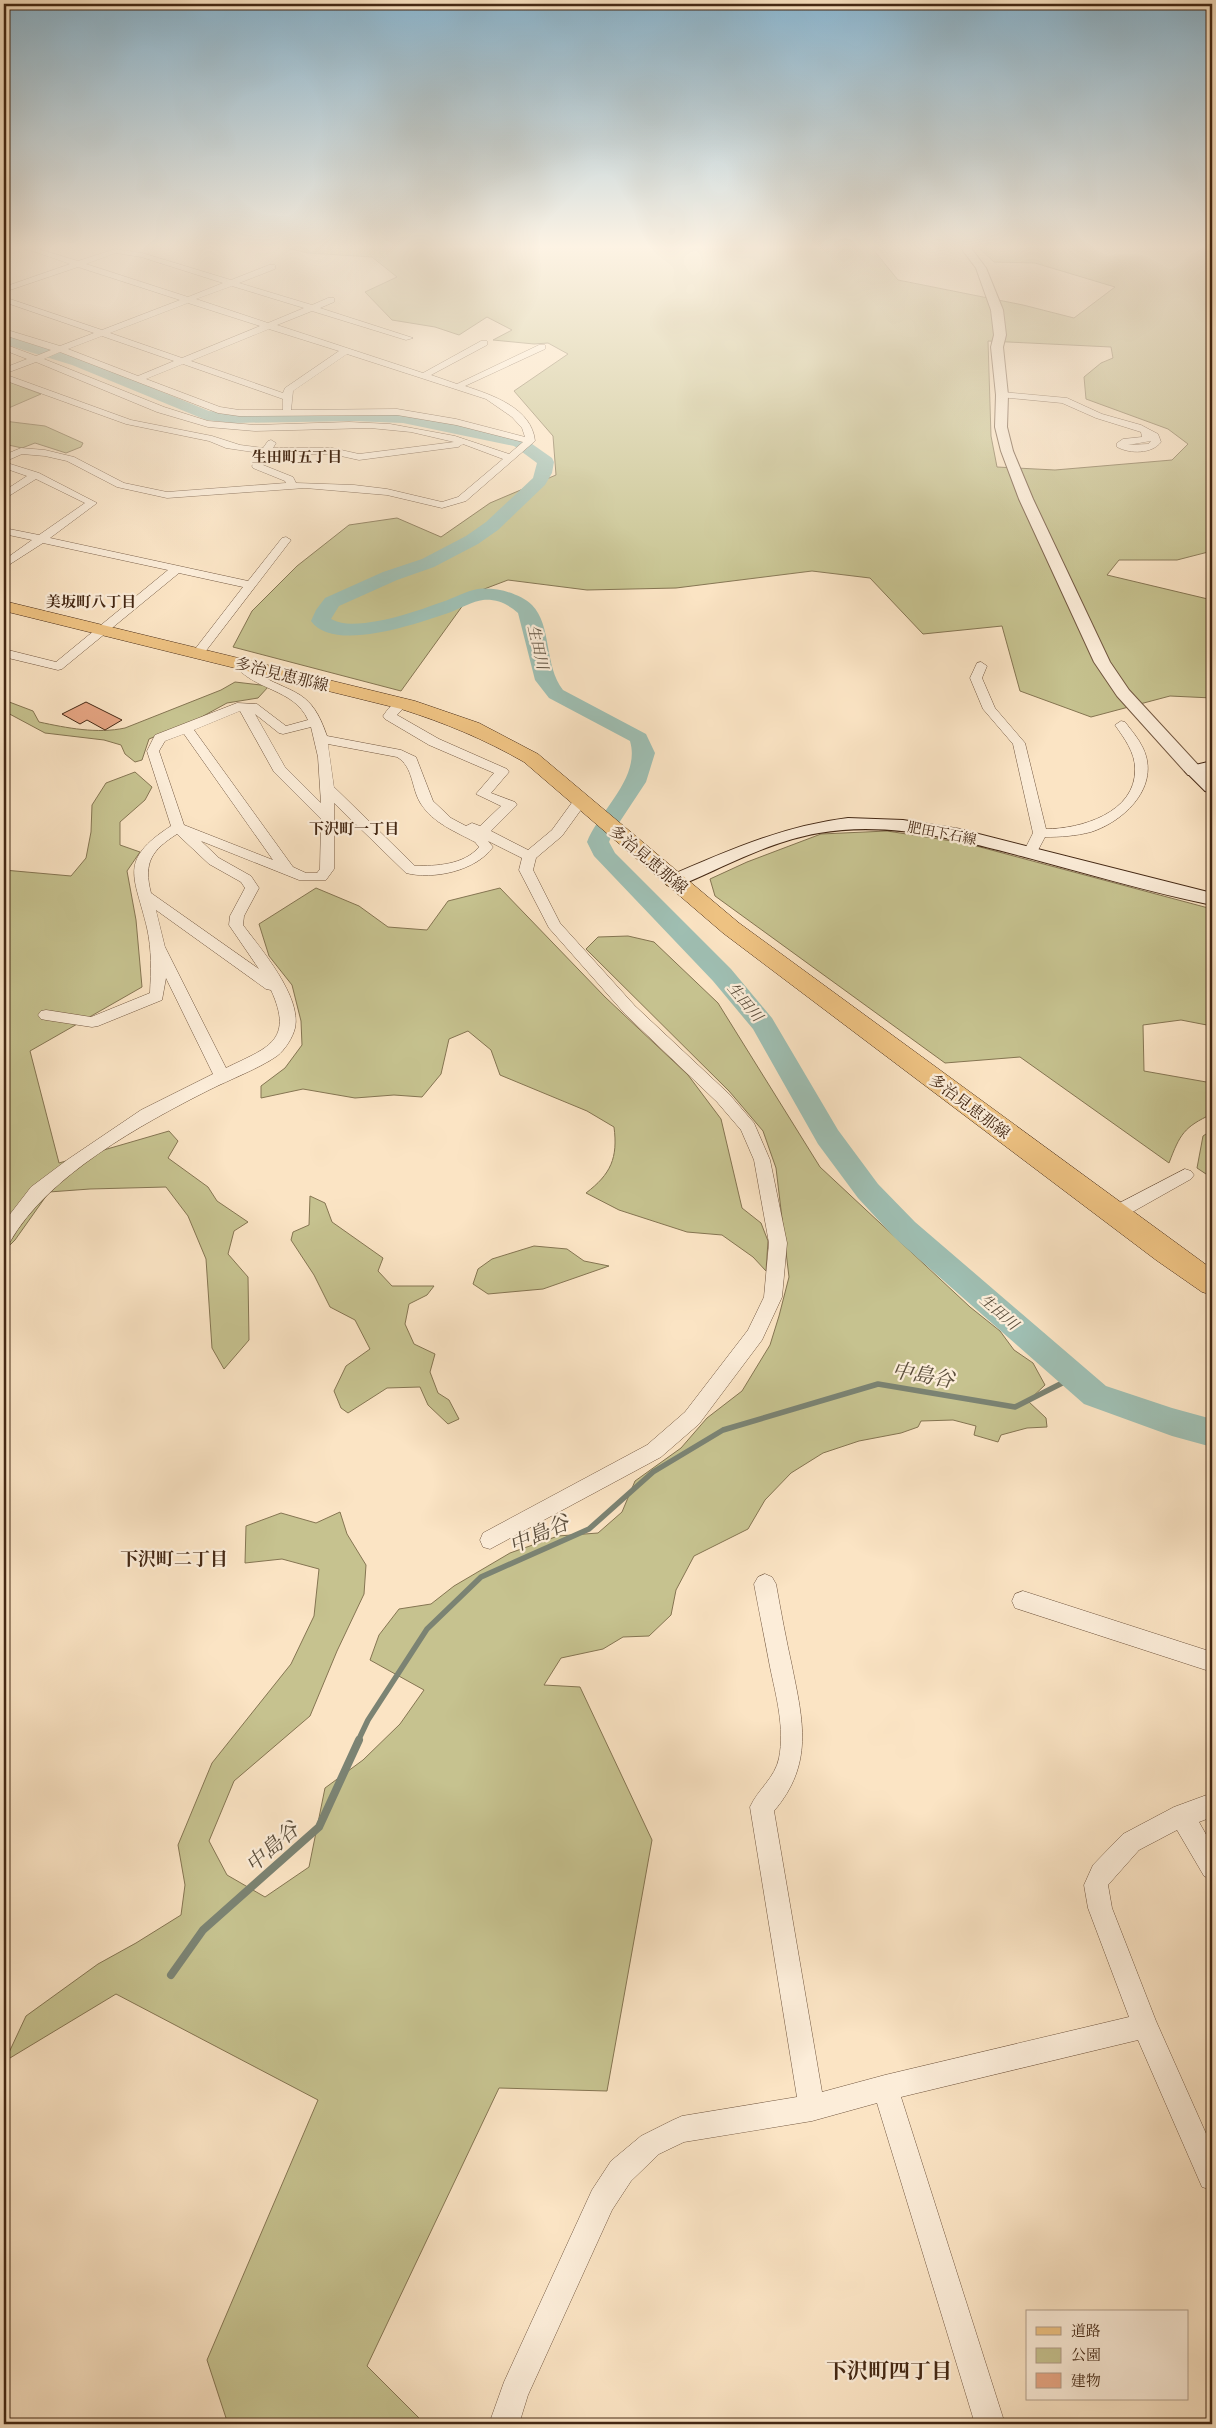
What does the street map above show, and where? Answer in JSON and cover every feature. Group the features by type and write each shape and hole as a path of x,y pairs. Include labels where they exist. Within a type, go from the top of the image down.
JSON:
{"main road":[{"name":"多治見恵那線","path":"4,606 402,703 478,728 506,741 531,758 731,928 1114,1214 1212,1284"},
{"path":"1194,771 1212,767"},
{"path":"1194,771 1212,787"},
{"name":"肥田下石線","path":"674,880 796,832 846,824 910,826 1030,852 1212,899"}],"street":[{"path":"4,371 29,361"},
{"path":"42,361 67,369 182,418 225,427 389,426 421,431 464,442 511,458"},
{"path":"92,361 218,410 239,413 397,412 456,422 530,441"},
{"path":"139,379 180,361"},
{"path":"182,361 286,397"},
{"path":"292,486 289,479 284,476 257,466 267,452 288,406 286,397 288,390 330,361"},
{"path":"377,361 503,403 524,424 530,441"},
{"path":"422,376 450,361"},
{"path":"457,387 509,361"},
{"path":"999,361 1002,394 1001,427 1014,473 1047,549 1073,595 1102,662 1123,693 1194,771"},
{"path":"4,377 129,422 212,439 226,445 267,452 332,451 360,456 378,456 464,442"},
{"path":"1002,394 1064,400 1099,416 1145,430"},
{"path":"4,459 21,451 45,453 70,459 121,484 167,495 292,486 354,488 399,494 442,505 462,499 530,441"},
{"path":"4,465 34,475 92,503 4,565"},
{"path":"4,496 34,475"},
{"path":"4,531 249,585"},
{"path":"198,654 249,585 286,540"},
{"path":"4,653 58,666 177,569"},
{"path":"222,1077 158,945 138,871 143,858 160,836 178,827 304,877 321,877 327,869 327,788 323,739 307,706 285,690 248,675 240,664"},
{"path":"981,666 976,678 989,709 1019,744 1040,833 1030,852"},
{"path":"402,703 389,716 434,742 502,772 483,794 510,805 483,831"},
{"path":"4,1237 13,1221 38,1192 73,1164 147,1114 271,1052 281,1042 288,1026 283,994 236,925 237,916 252,888 246,878 214,861 178,827 153,751 160,738 187,729 223,712 244,707 252,707 259,711 284,730 315,722"},
{"path":"244,707 256,724 280,768 327,817"},
{"path":"1040,833 1064,834 1095,825 1113,816 1131,801 1140,787 1143,772 1141,757 1133,738 1120,725"},
{"path":"187,729 288,871"},
{"path":"323,739 401,754 411,760 427,803 442,815 483,831 528,856"},
{"path":"327,788 412,870 432,871 471,860 481,856 486,847 480,839 446,821 442,815"},
{"path":"490,1540 654,1451 692,1418 755,1335 773,1297 778,1243 762,1160 748,1127 723,1098 630,1010 554,925 526,870 528,856 589,807"},
{"path":"143,894 283,994"},
{"path":"46,1015 92,1022 158,996 158,945"},
{"path":"1114,1214 1185,1175"},
{"path":"765,1584 794,1727 790,1758 777,1792 762,1807 812,2108"},
{"path":"1023,1600 1212,1662"},
{"path":"1212,1805 1182,1815 1131,1842 1101,1874 1096,1885 1100,1908 1145,2026 1212,2177"},
{"path":"1182,1815 1212,1868"},
{"path":"504,2424 514,2392 602,2200 621,2171 650,2145 682,2130 812,2108 885,2088 1145,2026"},
{"path":"885,2088 990,2424"}],"green space":[{"path":"557,361 989,361 991,436 997,467 1055,470 1172,460 1188,444 1168,429 1086,399 1084,377 1101,363 1105,361 1212,361 1212,551 1177,560 1119,560 1107,575 1212,600 1212,698 1170,696 1091,717 1020,691 1002,626 923,634 870,578 812,571 676,588 587,590 508,580 471,594 401,691 233,647 252,611 297,566 349,525 397,518 441,537 490,503 556,475 553,436 514,391"},
{"path":"4,380 41,394 4,410"},
{"path":"4,421 45,426 83,443 81,447 66,453 35,443 22,448 4,444"},
{"path":"235,682 269,686 258,698 227,703 196,720 149,739 142,760 135,762 125,754 121,745 104,740 45,733 4,711 4,700 33,711 39,722 82,729 114,730 125,728 221,690"},
{"path":"135,772 152,787 145,800 120,822 120,845 140,852 127,871 136,920 142,987 30,1051 59,1163 169,1131 178,1141 168,1158 208,1187 217,1201 248,1222 234,1231 228,1254 248,1277 249,1340 224,1369 212,1348 206,1259 188,1216 166,1187 49,1192 15,1240 4,1251 4,870 71,876 86,858 91,832 92,805 106,783"},
{"path":"887,831 965,843 1212,909 1212,1026 1181,1020 1143,1025 1144,1071 1212,1083 1212,1114 1195,1123 1184,1132 1176,1145 1169,1163 1020,1057 945,1063 715,896 710,879 747,862 821,834"},
{"path":"316,888 359,906 388,927 427,930 448,901 500,888 605,997 688,1075 721,1119 742,1208 761,1223 768,1241 766,1271 753,1257 722,1235 687,1232 619,1210 586,1193 595,1186 611,1165 615,1148 614,1127 587,1111 500,1075 491,1050 468,1031 449,1039 441,1074 422,1097 394,1095 355,1098 303,1089 261,1098 261,1086 285,1068 302,1045 301,1021 292,985 269,956 259,924"},
{"path":"628,936 654,942 718,1003 820,1167 970,1307 1000,1331 1014,1350 1033,1363 1045,1385 1028,1401 1046,1418 1047,1427 1027,1428 1001,1435 998,1442 974,1435 976,1426 953,1420 921,1421 918,1427 901,1433 859,1441 823,1453 791,1473 765,1500 748,1529 694,1556 676,1590 671,1615 649,1636 623,1637 603,1649 561,1658 544,1685 580,1687 652,1840 607,2091 499,2088 367,2366 425,2424 228,2424 207,2360 318,2100 116,1994 5,2061 26,2016 98,1964 181,1915 185,1885 178,1845 212,1763 291,1664 314,1616 319,1569 282,1559 245,1563 246,1526 281,1513 316,1523 340,1512 347,1534 366,1565 364,1594 337,1651 310,1716 234,1781 209,1841 227,1875 265,1897 309,1867 325,1788 363,1760 400,1724 424,1690 370,1660 379,1635 399,1609 431,1604 454,1586 510,1553 558,1536 598,1533 622,1512 635,1481 681,1448 707,1418 742,1391 770,1345 789,1277 776,1168 763,1131 729,1091 586,949 598,937"},
{"path":"1212,1130 1212,1178 1197,1168 1203,1136"},
{"path":"310,1196 325,1203 332,1222 383,1258 378,1271 392,1286 434,1286 427,1295 409,1304 405,1324 414,1344 435,1354 430,1372 438,1393 449,1400 459,1419 448,1424 428,1405 420,1387 387,1388 348,1413 341,1408 334,1391 346,1366 370,1349 355,1320 330,1307 314,1275 291,1240 293,1232 309,1225"},
{"path":"534,1246 567,1249 584,1261 609,1266 543,1289 488,1294 473,1284 478,1269 492,1259"}],"building":[{"path":"86,702 122,720 105,730 87,720 80,724 62,714"}],"waterway":[{"name":"生田川","path":"75,361 206,415 232,418 354,416 403,418 519,442 546,462 544,473 539,481 492,526 472,540 428,563 390,576 332,602 325,610 321,621 334,628 352,630 374,628 422,615 478,595 507,598 525,609 530,615 545,680 556,694 639,738 644,753 635,782 602,832 598,842 605,856 722,975 763,1024 828,1137 868,1191 905,1230 1095,1395 1172,1422 1212,1433"},
{"name":"中島谷","path":"358,1741 368,1720 427,1629 481,1577 589,1529 653,1472 723,1430 878,1384 1015,1407 1074,1377"},
{"name":"中島谷","path":"171,1975 203,1930 319,1827 359,1740"}],"district":[{"name":"生田町五丁目","path":"297,457"},
{"name":"美坂町八丁目","path":"91,602"},
{"name":"下沢町一丁目","path":"354,829"},
{"name":"下沢町二丁目","path":"174,1559"},
{"name":"下沢町四丁目","path":"889,2371"}]}
